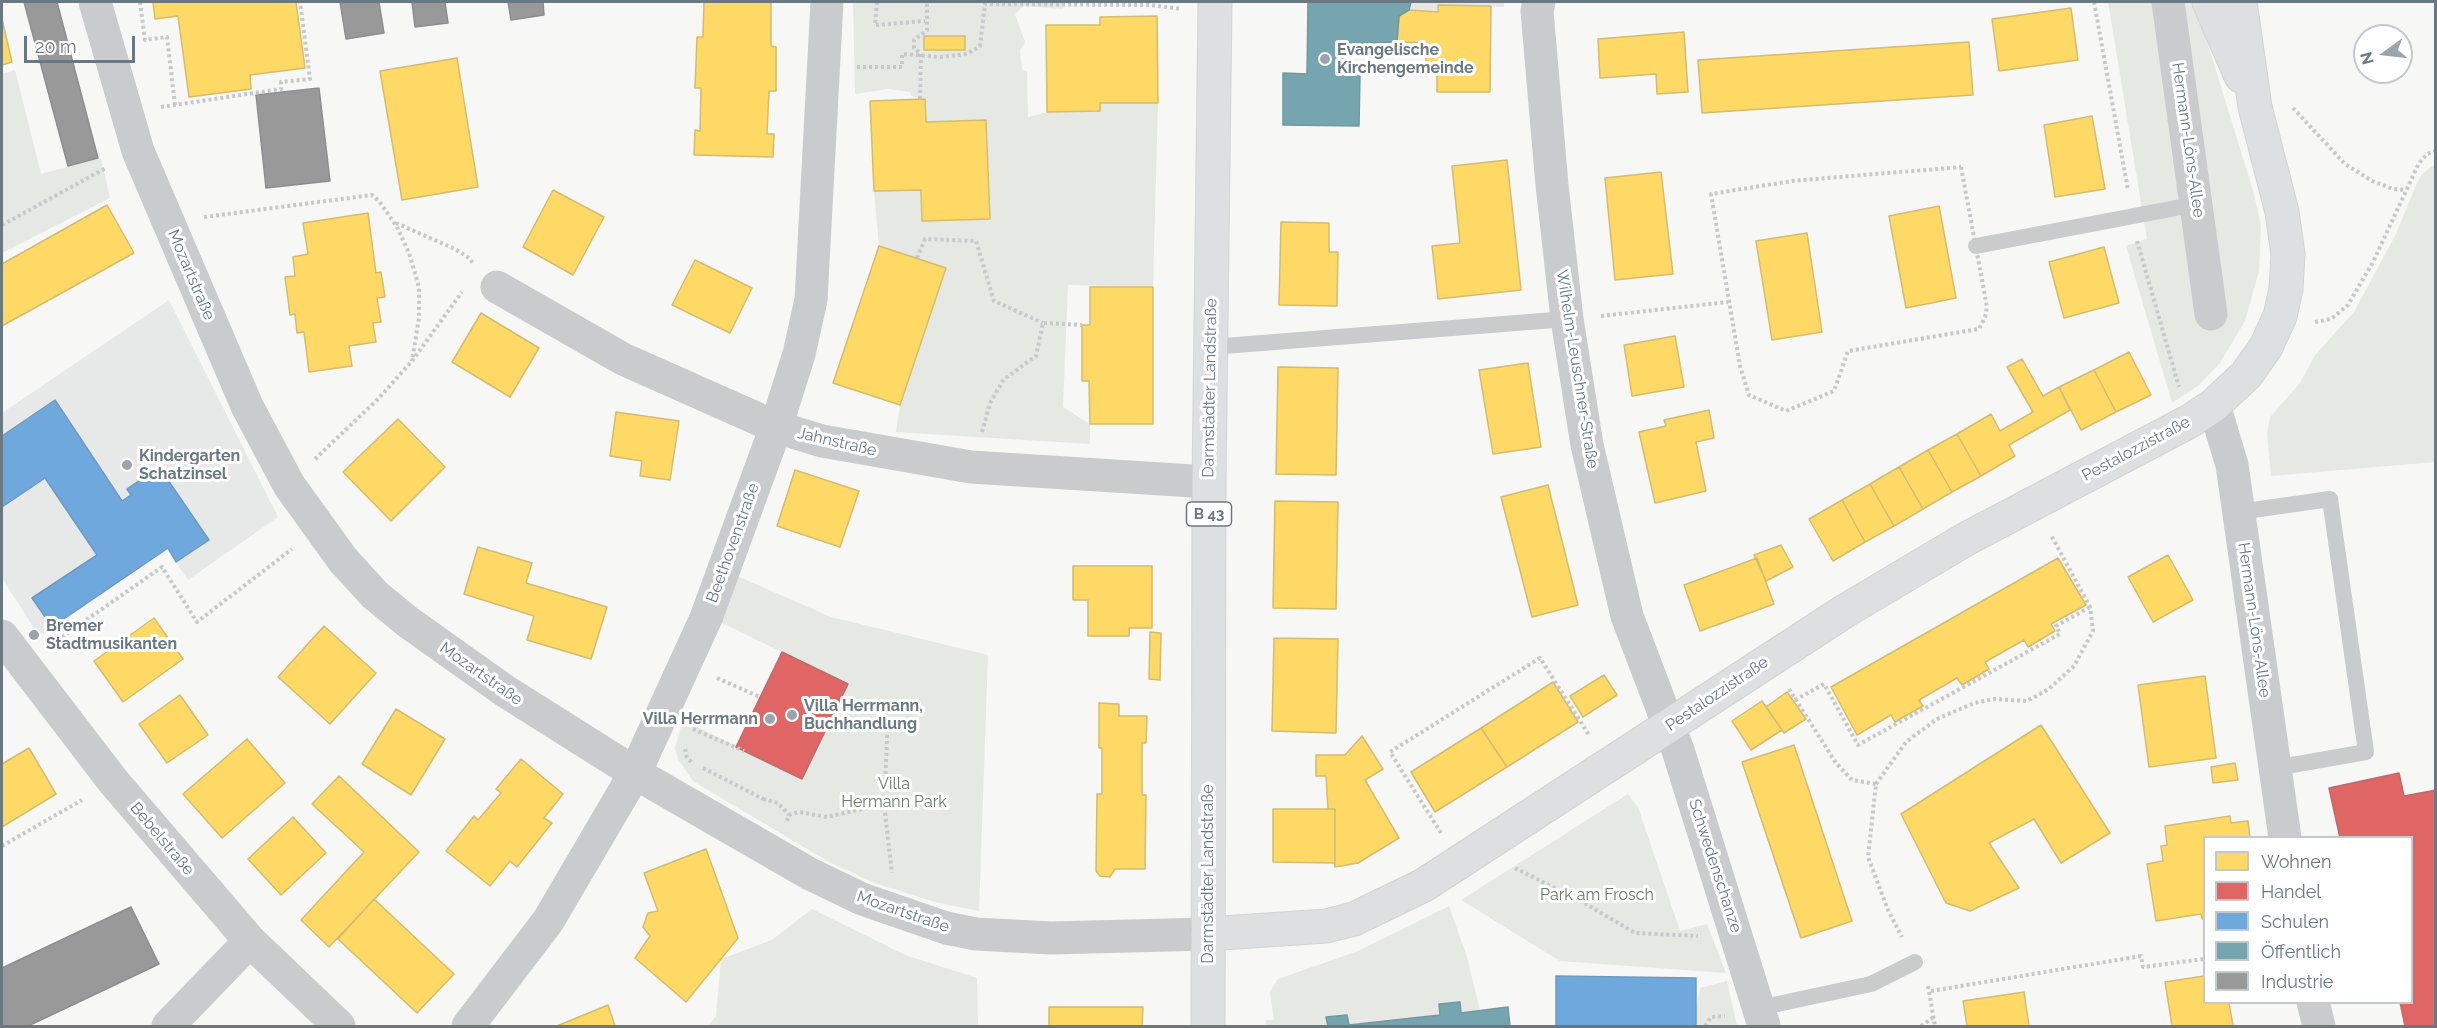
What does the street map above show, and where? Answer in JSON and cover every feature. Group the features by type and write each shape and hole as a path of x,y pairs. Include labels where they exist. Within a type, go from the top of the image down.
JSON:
{"main road":[{"path":"2209,2 2255,107"},
{"path":"2240,2 2255,107"},
{"name":"Darmstädter Landstraße","path":"1200,5 1211,347 1208,1026"},
{"name":"Pestalozzistraße","path":"1208,934 1296,929 1354,919 1424,885 1770,659 1966,538 2190,421 2214,405 2246,375 2266,347 2280,316 2286,289 2288,254 2282,212 2255,107"}],"street":[{"name":"Mozartstraße","path":"95,2 138,151 247,406 289,485 319,528 343,560 367,586 408,622 504,691 635,773 833,886 897,912 976,934 1051,938 1208,934"},
{"name":"Beethovenstraße","path":"468,1026 548,921 635,773 706,618 776,427 800,354 811,300 827,2"},
{"name":"Wilhelm-Leuschner-Straße","path":"1539,2 1537,11 1543,81 1567,319 1587,446 1619,589 1668,726"},
{"name":"Hermann-Löns-Allee","path":"2168,2 2211,314"},
{"name":"Jahnstraße","path":"487,283 623,359 776,427 868,451 971,467 1209,482"},
{"name":"Hermann-Löns-Allee","path":"2214,405 2228,448 2239,512 2285,836"},
{"name":"Bebelstraße","path":"2,636 113,781 250,941 339,1026"},
{"name":"Schwedenschanze","path":"1668,726 1736,930 1753,1017"},
{"path":"168,1026 250,941"},
{"path":"2314,1004 2319,1026"}],"lane":[{"path":"1976,246 2197,204"},
{"path":"1211,347 1567,319"},
{"path":"2239,512 2330,498 2367,752 2274,768"},
{"path":"1753,1017 1871,984 1915,962"}],"path":[{"path":"141,2 145,40 167,37 175,105"},
{"path":"126,112 281,89 281,82 310,79 300,2"},
{"path":"877,2 875,25 925,21"},
{"path":"921,54 914,48 914,40 927,30 925,21 927,2"},
{"path":"856,67 902,67 902,54 954,57 967,54 980,46 985,4 1200,5"},
{"path":"920,99 921,54"},
{"path":"2292,106 2345,164 2372,181 2393,189 2406,190"},
{"path":"2,225 138,151"},
{"path":"2313,322 2331,319 2348,305 2373,262 2419,164 2427,154 2436,151"},
{"path":"1961,167 1976,246 1987,307 1978,329 1848,351 1834,391 1786,411 1749,395 1740,366 1711,194 1792,181 1961,167"},
{"path":"168,222 372,195 380,201 410,253 419,287 419,318 412,361"},
{"path":"393,221 455,249 469,258 487,283"},
{"path":"917,258 925,239 976,241 994,301 1043,323 1082,325"},
{"path":"289,485 378,399 412,361 469,281 487,283"},
{"path":"1567,319 1728,302"},
{"path":"971,467 990,403 1004,379 1036,356 1043,323"},
{"path":"1935,1026 1931,991 1888,910 1868,857 1876,784 1906,742 1937,719 1974,703 1994,699 2027,701 2049,689 2074,666 2090,640 2092,631 2090,607 2045,524"},
{"path":"22,665 162,567 197,622 319,528"},
{"path":"1795,700 1824,684 1858,745 2060,634 2056,626 2090,607"},
{"path":"1447,842 1390,752 1540,658 1590,736"},
{"path":"685,664 760,697"},
{"path":"1785,680 1795,700 1836,763 1852,780 1876,784"},
{"path":"888,717 884,804 897,912"},
{"path":"686,734 690,729 696,729 744,751"},
{"path":"684,742 687,758 763,799"},
{"path":"2,846 113,781"},
{"path":"773,853 789,815 799,812 827,818 884,804"},
{"path":"1514,867 1581,901 1635,933 1699,936 1736,930"},
{"path":"1931,991 2141,956 2143,967 2203,959"},
{"path":"1921,1026 1935,1016"},
{"path":"1706,1026 1711,1017 1753,1017"}],"shaded area":[{"name":"Kindergarten Schatzinsel","path":"169,300 278,517 188,580 167,549 39,636 2,578 2,413"}],"green space":[{"path":"853,2 1064,2 1063,9 1024,6 1015,14 1025,42 1020,50 1022,69 1027,72 1028,117 1047,112 1100,111 1100,103 1158,103 1153,287 1068,285 1063,407 1090,424 1090,444 896,432 900,405 946,268 879,246 874,191 921,190 990,219 987,121 926,122 925,99 911,96 910,92 888,89 855,94"},
{"path":"1411,2 1504,2 1504,7 1438,5 1438,12 1409,10"},
{"path":"2108,2 2195,2 2254,194 2261,225 2259,271 2245,321 2220,363 2199,385 2172,403 2126,246 2147,239"},
{"path":"15,70 41,174 101,158 110,198 2,253 2,74"},
{"path":"2435,166 2435,462 2271,476 2267,434 2270,417 2300,383 2315,355 2354,312 2396,234 2417,183 2422,174"},
{"name":"Villa Hermann Park","path":"737,576 831,617 988,655 979,911 935,902 874,883 827,861 693,781 678,759 675,748 683,720 802,778 848,684 720,622"},
{"name":"Park am Frosch","path":"1628,794 1638,807 1680,931 1707,924 1726,973 1560,961 1461,900"},
{"path":"1449,906 1467,957 1480,1010 1461,1013 1460,1002 1439,1004 1440,1015 1349,1025 1347,1015 1326,1017 1328,1026 1266,1026 1266,1020 1274,1020 1270,992 1278,979 1358,951"},
{"path":"812,909 905,955 977,978 978,1026 708,1026 716,1016 721,959 772,940"},
{"path":"1727,981 1737,1026 1696,1026 1696,1008 1700,988"}],"building: Wohnen":[{"path":"153,2 296,2 305,68 250,75 251,89 189,97 178,16 155,19"},
{"path":"704,2 771,2 771,46 776,47 776,91 769,91 767,134 774,134 773,157 694,155 695,130 700,131 701,88 695,88 697,37 703,37"},
{"path":"1438,5 1491,6 1490,92 1437,92 1437,68 1426,67 1426,43 1397,42 1399,16 1409,10 1438,12"},
{"path":"2071,8 2078,60 1999,71 1992,19"},
{"path":"1157,16 1158,103 1100,103 1100,111 1047,112 1046,25 1100,25 1100,17"},
{"path":"2,19 12,62 2,65"},
{"path":"1684,32 1688,92 1657,94 1656,74 1600,78 1598,39"},
{"path":"924,36 965,36 965,50 924,50"},
{"path":"1969,42 1973,95 1702,113 1698,60"},
{"path":"457,58 478,187 402,200 380,71"},
{"path":"925,99 926,122 986,120 990,219 922,221 921,190 874,191 870,101"},
{"path":"2092,116 2105,189 2055,197 2044,125"},
{"path":"1507,160 1521,290 1438,299 1432,246 1460,243 1452,166"},
{"path":"1661,172 1673,274 1615,280 1605,178"},
{"path":"553,190 604,217 573,275 523,247"},
{"path":"107,205 134,253 2,326 2,264"},
{"path":"1939,206 1956,298 1906,308 1889,216"},
{"path":"368,213 376,273 381,272 385,297 377,298 381,322 373,323 376,342 349,346 352,366 309,372 304,332 297,333 295,314 290,315 285,277 295,276 293,257 308,254 303,223"},
{"path":"1281,222 1329,223 1329,252 1338,252 1337,306 1279,305"},
{"path":"1807,233 1822,332 1772,340 1756,241"},
{"path":"879,246 946,268 900,405 833,383"},
{"path":"2104,247 2119,303 2064,318 2049,262"},
{"path":"695,260 752,288 730,333 672,305"},
{"path":"1090,287 1153,287 1153,424 1090,424 1089,381 1082,381 1082,325 1090,325"},
{"path":"481,313 539,348 510,397 452,362"},
{"path":"1675,336 1684,387 1632,396 1624,345"},
{"path":"2129,352 2151,395 2116,412 2094,370"},
{"path":"2022,359 2043,396 2059,387 2070,410 2009,445 2015,456 1981,476 1957,434 1991,414 2000,431 2033,412 2007,367"},
{"path":"1528,363 1541,447 1493,454 1479,370"},
{"path":"1278,367 1338,368 1336,475 1276,474"},
{"path":"2094,370 2116,412 2081,430 2059,387"},
{"path":"1709,410 1714,438 1696,442 1706,491 1655,503 1639,432 1666,426 1664,420"},
{"path":"616,412 679,421 670,480 640,476 642,461 610,456"},
{"path":"398,419 445,467 391,521 343,472"},
{"path":"1957,434 1981,476 1952,492 1928,450"},
{"path":"1928,450 1952,492 1923,509 1899,467"},
{"path":"1899,467 1923,509 1894,526 1870,484"},
{"path":"795,470 859,491 840,547 777,526"},
{"path":"1870,484 1894,526 1865,542 1842,500"},
{"path":"1548,485 1578,605 1532,617 1501,497"},
{"path":"1842,500 1865,542 1833,561 1809,519"},
{"path":"1275,501 1338,502 1336,609 1273,608"},
{"path":"1781,545 1793,567 1766,581 1754,555"},
{"path":"478,547 532,563 526,583 607,607 591,659 527,640 534,616 464,594"},
{"path":"2168,555 2193,600 2153,622 2128,577"},
{"path":"1757,558 1774,604 1700,631 1684,585"},
{"path":"2058,558 2086,605 2051,624 2055,631 2028,647 2024,640 1985,662 1989,669 1962,685 1957,678 1919,700 1923,706 1895,722 1891,715 1857,735 1831,687"},
{"path":"1073,566 1152,566 1152,628 1129,628 1129,636 1088,636 1088,600 1073,600"},
{"path":"154,618 183,659 123,702 94,661"},
{"path":"324,626 376,673 330,724 278,677"},
{"path":"1150,632 1161,633 1160,680 1149,679"},
{"path":"1274,638 1338,639 1336,733 1272,731"},
{"path":"1604,675 1617,695 1583,717 1570,696"},
{"path":"2205,676 2216,758 2149,767 2138,685"},
{"path":"1553,682 1578,722 1507,767 1481,728"},
{"path":"1787,692 1806,719 1784,733 1766,707"},
{"path":"180,695 208,735 167,763 139,724"},
{"path":"1762,701 1782,730 1751,750 1732,721"},
{"path":"1099,703 1119,704 1119,716 1147,716 1146,743 1142,743 1142,795 1146,795 1145,869 1115,869 1110,877 1100,876 1096,871 1097,794 1102,794"},
{"path":"396,709 445,739 411,795 362,764"},
{"path":"2041,725 2110,833 2061,863 2034,819 1989,843 2019,888 1970,911 1946,903 1901,814"},
{"path":"1481,728 1507,767 1435,812 1411,772"},
{"path":"1362,736 1383,769 1365,780 1399,838 1358,863 1335,867 1335,809 1328,809 1326,776 1316,776 1316,755 1345,755"},
{"path":"247,739 285,783 222,838 183,794"},
{"path":"1794,745 1852,921 1801,938 1742,762"},
{"path":"29,748 56,794 2,827 2,764"},
{"path":"521,759 563,794 544,818 552,823 517,867 510,861 490,886 446,851 474,816 478,820 501,793 496,789"},
{"path":"2235,763 2238,780 2213,783 2211,767"},
{"path":"339,776 419,852 329,947 301,920 364,852 312,804"},
{"path":"1273,809 1335,809 1335,863 1273,862"},
{"path":"2230,816 2231,823 2248,821 2250,836 2203,836 2202,919 2201,914 2156,921 2147,864 2163,861 2161,846 2167,845 2165,826"},
{"path":"293,817 326,853 281,895 248,859"},
{"path":"706,849 738,938 686,1002 635,958 650,936 643,927 648,913 658,911 644,873"},
{"path":"374,899 454,974 417,1013 338,939"},
{"path":"2203,976 2203,1004 2229,1004 2233,1026 2172,1026 2165,982"},
{"path":"2024,992 2029,1026 1967,1026 1963,1001"},
{"path":"608,1005 615,1026 557,1026"},
{"path":"1049,1007 1143,1007 1142,1026 1049,1026"}],"building: Handel":[{"name":"Villa Herrmann, Buchhandlung","path":"782,652 848,684 802,779 736,747"},
{"path":"2399,773 2404,796 2436,790 2436,1026 2405,1026 2400,1004 2413,1004 2413,836 2340,836 2329,788"}],"building: Schulen":[{"path":"55,400 122,501 131,495 127,489 159,467 209,540 176,562 168,548 52,627 32,598 97,555 45,478 2,507 2,436"},
{"path":"1556,976 1696,978 1696,1026 1556,1026"}],"building: Öffentlich":[{"name":"Evangelische Kirchengemeinde","path":"1308,2 1411,2 1409,10 1399,16 1397,42 1343,44 1342,75 1360,75 1359,126 1283,125 1283,73 1307,74"},
{"path":"1460,1002 1461,1013 1508,1007 1510,1026 1328,1026 1326,1017 1347,1015 1349,1025 1440,1015 1439,1004"}],"building: Industrie":[{"path":"24,2 57,2 98,158 68,166"},
{"path":"340,2 379,2 384,33 346,39"},
{"path":"412,2 445,2 448,23 415,27"},
{"path":"508,2 543,2 544,15 511,20"},
{"path":"319,88 330,181 266,188 256,95"},
{"path":"131,907 159,964 28,1026 2,1026 2,968"}],"place":[{"name":"Evangelische Kirchengemeinde","path":"1325,59"},
{"name":"Kindergarten Schatzinsel","path":"127,465"},
{"name":"Bremer Stadtmusikanten","path":"34,635"},
{"name":"Villa Herrmann, Buchhandlung","path":"792,715"},
{"name":"Villa Herrmann","path":"770,719"}]}
